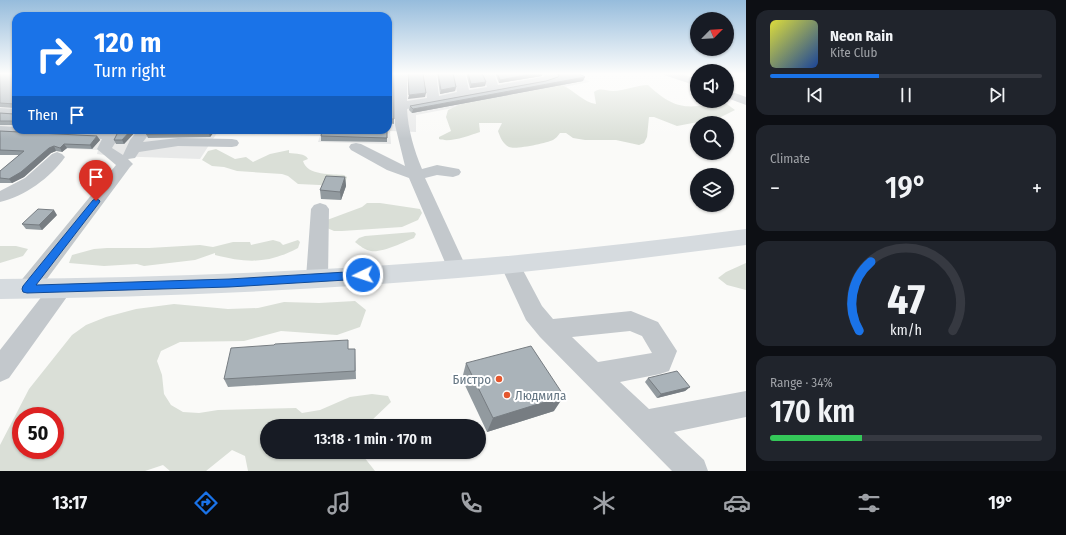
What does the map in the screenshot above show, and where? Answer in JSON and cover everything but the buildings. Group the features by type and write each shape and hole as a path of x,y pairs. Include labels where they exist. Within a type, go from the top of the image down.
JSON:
{"main road":[{"path":"0,289 229,283 457,269 746,237"}],"lane":[{"path":"401,95 401,106 395,126 457,269"},
{"path":"432,95 433,100"},
{"path":"401,106 464,95"},
{"path":"734,97 746,101"},
{"path":"0,112 12,113"},
{"path":"0,130 12,130"},
{"path":"114,134 104,149 126,164"},
{"path":"27,289 126,164 133,148 142,134"},
{"path":"133,148 178,142 232,143"},
{"path":"356,147 393,167 417,175 437,170 453,172"},
{"path":"0,197 30,183 44,172 57,158"},
{"path":"317,278 320,209"},
{"path":"510,264 534,313 548,330 693,471"},
{"path":"0,370 61,288"},
{"path":"548,330 631,321 650,329 665,351 660,363 593,375"},
{"path":"645,424 746,404"}],"shaded area":[{"path":"0,95 12,95 12,134 216,134 200,159 112,156 97,154 98,150 2,146 0,148"},
{"path":"392,95 522,95 416,115 416,132 392,131"},
{"path":"509,95 578,95 587,101 596,104 594,95 659,95 675,104 690,106 690,108 732,108 735,110 723,116 690,116 690,124 677,126 654,117 649,117 647,137 644,143 639,145 616,140 585,140 573,138 566,133 560,133 553,140 531,146 513,148 505,144 500,136 498,131 502,123 479,123 480,132 454,140 439,139 439,137 451,131 446,117 448,110 461,104"},
{"path":"251,134 390,134 391,144 318,142 320,136"},
{"path":"216,149 235,159 246,157 253,162 270,154 289,150 289,153 300,154 307,157 308,159 303,161 305,166 315,172 344,175 347,177 345,183 341,186 298,184 288,176 282,174 237,171 224,167 212,166 202,160 208,151"},
{"path":"367,203 380,203 420,209 422,213 418,220 402,227 342,231 334,231 327,228 327,220 362,207"},
{"path":"414,232 416,234 414,238 393,247 376,251 363,248 355,242 359,238 365,236"},
{"path":"273,240 280,242 283,245 298,240 300,242 298,248 277,257 247,261 215,255 215,253 195,260 144,266 137,264 104,266 69,263 72,255 94,249 200,245 213,247 233,242 250,242 251,245"},
{"path":"0,246 16,246 28,249 23,256 0,263"},
{"path":"746,263 746,290 727,285 718,278 726,272"},
{"path":"355,301 366,310 360,327 337,335 281,331 244,341 180,342 161,351 157,361 162,375 164,394 171,405 183,412 199,413 218,410 296,408 302,413 320,410 350,397 372,394 388,396 391,402 373,419 260,419 260,459 366,459 375,471 248,471 245,456 232,450 206,471 170,471 163,465 145,471 0,471 0,445 12,422 12,459 64,459 64,407 20,407 29,389 72,335 86,325 106,317 136,309 174,304 228,309 258,308 284,302 319,303"}],"place":[{"name":"Бистро","path":"499,379"},
{"name":"Людмила","path":"507,395"}],"route":[{"path":"96,201 27,289 229,283 363,275"}]}
